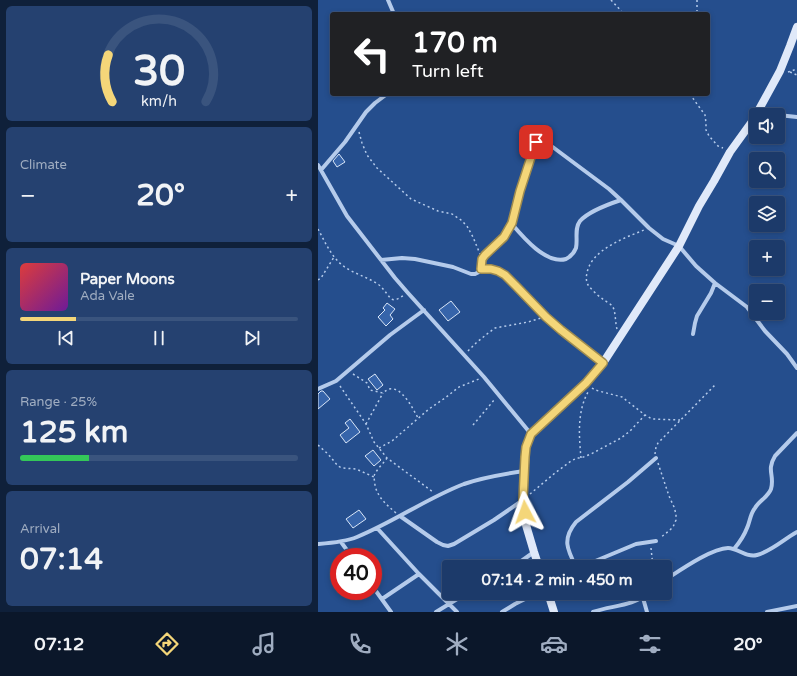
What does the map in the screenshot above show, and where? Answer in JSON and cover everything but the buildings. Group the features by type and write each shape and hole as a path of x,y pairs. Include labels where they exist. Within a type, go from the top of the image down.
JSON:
{"street":[{"path":"388,0 393,12"},
{"path":"761,108 780,71 797,26"},
{"path":"321,170 345,142 371,107 385,96"},
{"path":"785,116 797,117"},
{"path":"537,560 526,525 523,500 526,447 531,434 586,383 603,363 679,246 699,206 730,152 749,126"},
{"path":"381,260 402,258 414,259 453,267 471,274 479,272 481,269 482,259 504,237 512,223 533,148 536,142 540,140 554,148 609,189 649,228 664,239 679,246 696,266 715,283 747,307 765,331 787,354 797,368"},
{"path":"318,165 347,216 381,260 408,293 499,394 531,434"},
{"path":"512,223 530,244 540,252 560,260 573,254 576,248 577,228 583,218 605,206 621,200"},
{"path":"481,269 491,269 505,275 546,317 603,363"},
{"path":"693,334 697,316 715,283"},
{"path":"318,389 336,381 390,335 424,310"},
{"path":"734,549 747,528 754,508 770,491 772,480 770,465 772,460 797,433"},
{"path":"573,560 566,544 572,527 576,522 623,486 656,458"},
{"path":"318,544 341,542 357,538 438,496 465,484 524,471"},
{"path":"400,516 438,542 448,546 472,534 523,500"},
{"path":"377,528 419,574 457,612"},
{"path":"672,576 706,554 716,550 730,548 747,555 755,555 771,548 797,532"},
{"path":"341,542 345,548"},
{"path":"598,560 636,544 656,542"},
{"path":"523,560 534,552"},
{"path":"391,612 382,599 419,574"},
{"path":"436,612 456,600"},
{"path":"502,612 523,600"},
{"path":"550,600 554,612"},
{"path":"593,612 600,609 629,604 639,600"},
{"path":"644,600 647,612"},
{"path":"766,612 797,606"}],"path":[{"path":"611,0 622,12"},
{"path":"697,0 697,12"},
{"path":"790,72 797,69"},
{"path":"780,71 790,72 797,75"},
{"path":"691,96 705,115 706,130 709,136 718,146 730,152"},
{"path":"357,125 362,143 376,168 411,199 438,211 452,214 461,220 467,226 473,237 482,259"},
{"path":"622,335 617,328 613,307 602,299 587,284 586,278 588,267 598,254 622,239 649,228"},
{"path":"318,229 334,257 342,265 375,282 393,300 408,293"},
{"path":"318,280 321,278 334,257"},
{"path":"464,355 476,342 495,328 546,317"},
{"path":"348,370 367,383 370,390 383,393"},
{"path":"378,448 392,441 418,418 459,387 484,378"},
{"path":"336,381 366,424 378,448 387,458 438,496"},
{"path":"652,560 651,548 653,544 673,527 676,520 674,506 656,458 656,447 658,443 716,384"},
{"path":"582,458 580,433 581,408 591,387 595,390 622,397 652,419 680,420"},
{"path":"366,424 383,393 389,389 400,392 412,407 418,418"},
{"path":"473,425 499,394"},
{"path":"523,500 576,458 582,458 621,438 645,415"},
{"path":"318,445 338,466 342,468 356,469 374,477"},
{"path":"387,458 378,469 374,477 375,484 378,494 384,502 400,516"}],"route":[{"path":"525,512 523,500 525,457 526,447 531,434 586,383 603,363 546,317 505,275 491,269 481,269 482,259 504,237 512,223 520,191 536,142"}]}
